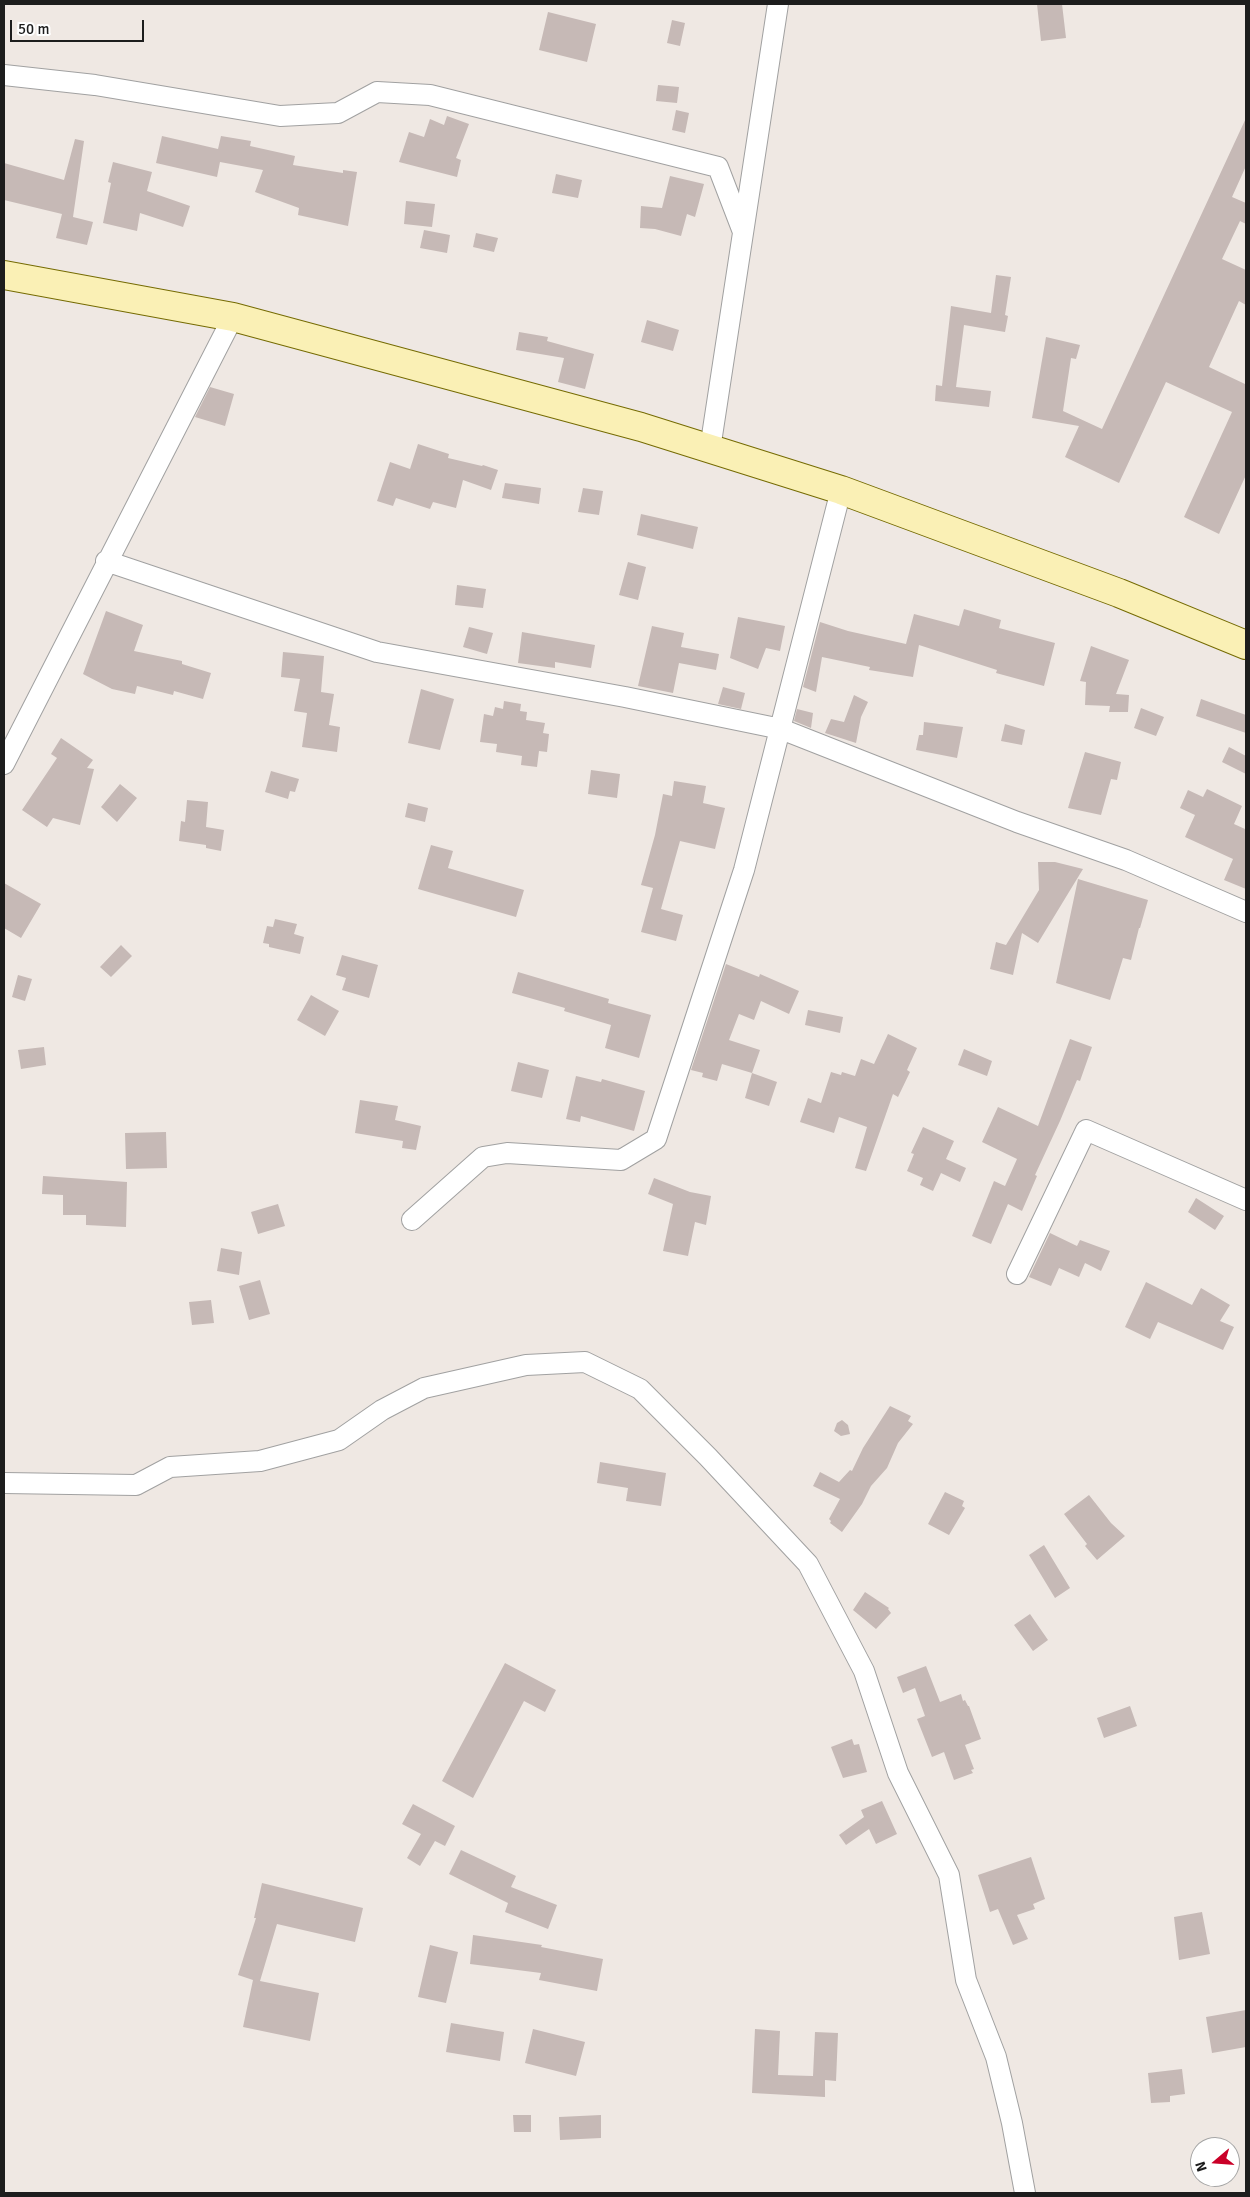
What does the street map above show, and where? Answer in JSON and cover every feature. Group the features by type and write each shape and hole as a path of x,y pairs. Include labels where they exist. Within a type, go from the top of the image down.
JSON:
{"main road":[{"path":"4,275 233,317 632,424 841,490 1119,593 1246,644"}],"street":[{"path":"710,449 778,4"},
{"path":"4,75 95,85 280,116 338,113 377,92 430,96 718,167 742,232"},
{"path":"4,764 233,317"},
{"path":"412,1220 483,1157 507,1153 621,1160 656,1139 744,870 841,490"},
{"path":"106,562 377,652 626,697 781,729 1017,822 1126,860 1246,912"},
{"path":"1017,1274 1086,1130 1246,1200"},
{"path":"4,1483 136,1486 170,1468 260,1461 339,1440 382,1410 424,1388 526,1365 585,1362 640,1389 708,1457 808,1564 864,1671 898,1773 950,1875 966,1980 996,2057 1012,2123 1025,2193"}],"building":[{"path":"1037,4 1062,4 1066,38 1041,41"},
{"path":"548,12 596,24 587,62 539,50"},
{"path":"672,20 685,23 680,46 667,43"},
{"path":"658,85 679,87 677,103 656,101"},
{"path":"676,110 689,113 685,133 672,130"},
{"path":"447,116 469,124 456,158 461,160 457,177 399,162 409,132 424,137 430,119 444,125"},
{"path":"1246,118 1246,166 1232,197 1246,203 1246,224 1240,221 1222,259 1246,270 1246,305 1239,301 1209,367 1245,384 1246,380 1246,475 1219,534 1184,517 1232,412 1166,382 1119,483 1065,457 1079,426 1032,418 1046,337 1080,345 1076,359 1071,358 1063,411 1102,429"},
{"path":"162,136 218,149 221,136 251,141 250,146 295,156 293,165 343,173 343,170 357,172 348,226 298,215 299,208 255,192 263,170 220,162 217,177 156,163"},
{"path":"75,139 84,141 73,217 93,222 87,245 56,238 62,214 4,200 4,163 64,180"},
{"path":"113,162 152,172 147,191 190,206 183,227 140,213 137,231 103,223 111,183 108,182"},
{"path":"556,174 582,180 578,198 552,193"},
{"path":"670,176 704,184 695,217 687,214 681,236 655,229 640,228 641,206 662,208"},
{"path":"406,201 435,204 432,227 404,224"},
{"path":"424,230 450,235 447,253 420,248"},
{"path":"476,233 498,238 494,252 473,247"},
{"path":"996,275 1011,277 1005,315 1008,316 1005,332 964,325 956,387 991,391 989,407 935,401 936,385 942,386 951,306 991,313"},
{"path":"647,320 679,330 673,351 641,342"},
{"path":"519,332 548,337 547,341 594,354 585,389 558,382 564,358 516,350"},
{"path":"210,387 234,394 225,426 195,417"},
{"path":"418,444 449,454 448,458 498,470 491,490 463,480 456,508 433,502 430,509 396,498 393,506 377,501 390,462 410,469"},
{"path":"505,483 541,488 539,504 502,498"},
{"path":"583,488 603,491 599,515 578,512"},
{"path":"641,514 698,527 693,549 637,535"},
{"path":"628,562 646,567 638,600 619,595"},
{"path":"457,585 486,589 483,608 455,605"},
{"path":"964,609 1001,620 999,628 1055,643 1044,686 996,673 997,670 919,645 913,677 869,670 870,667 822,657 816,692 803,687 820,622 848,631 906,644 914,614 959,626"},
{"path":"106,611 143,625 134,651 182,661 182,664 211,673 203,699 174,691 173,695 137,686 135,694 112,689 83,674"},
{"path":"738,617 785,626 780,651 766,648 758,669 730,658"},
{"path":"652,626 684,633 681,647 719,654 716,670 679,663 673,693 638,686"},
{"path":"469,627 493,633 487,654 463,647"},
{"path":"522,632 595,645 591,668 555,662 555,668 518,663"},
{"path":"1091,646 1129,660 1116,694 1129,695 1128,712 1109,712 1110,706 1085,705 1086,682 1080,681"},
{"path":"283,652 324,656 321,692 334,694 329,725 340,727 337,752 302,747 307,713 294,711 300,679 281,677"},
{"path":"723,687 745,693 741,709 718,704"},
{"path":"421,689 454,699 440,750 408,743"},
{"path":"854,695 868,702 861,717 856,743 825,733 831,719 844,722"},
{"path":"1201,699 1246,715 1246,733 1196,716"},
{"path":"504,701 521,704 520,711 527,712 526,720 545,723 543,733 549,734 547,752 539,751 537,767 521,765 522,756 496,752 497,744 480,742 484,714 493,716 495,707 503,709"},
{"path":"1141,708 1164,717 1156,736 1134,728"},
{"path":"797,709 813,713 811,728 794,721"},
{"path":"924,722 963,727 957,758 916,750 919,735 923,735"},
{"path":"1005,724 1025,730 1022,745 1001,741"},
{"path":"61,738 93,760 87,768 94,769 80,825 53,818 47,827 22,810 57,758 51,754"},
{"path":"1229,747 1246,756 1246,774 1222,762"},
{"path":"1085,752 1121,762 1117,780 1111,779 1101,815 1068,808"},
{"path":"591,770 620,774 617,798 588,794"},
{"path":"271,771 299,779 295,792 290,791 288,799 265,792"},
{"path":"674,781 706,786 703,803 725,808 715,849 680,841 661,909 683,915 676,941 641,932 653,888 641,885 655,835 663,794 672,796"},
{"path":"120,784 137,798 117,822 101,807"},
{"path":"1207,789 1242,806 1234,824 1245,829 1246,827 1246,889 1224,880 1233,859 1185,837 1195,815 1180,808 1188,790 1203,797"},
{"path":"187,800 208,802 206,827 224,830 221,851 206,848 206,845 179,841 181,821 185,822"},
{"path":"408,803 428,808 425,822 405,817"},
{"path":"431,845 453,851 448,868 524,890 516,917 418,889"},
{"path":"1038,862 1055,862 1083,869 1038,943 1022,933 1013,975 990,969 996,942 1006,945 1039,890"},
{"path":"1078,879 1148,900 1131,960 1123,958 1110,1000 1056,983"},
{"path":"4,883 41,904 21,938 4,928"},
{"path":"275,919 297,924 294,934 304,937 300,954 269,947 269,944 263,943 267,926 273,927"},
{"path":"121,945 132,956 111,977 100,967"},
{"path":"342,955 378,965 369,998 342,990 346,978 336,975"},
{"path":"726,964 759,977 760,974 799,991 789,1014 761,1001 754,1020 739,1014 729,1040 760,1050 752,1073 722,1064 717,1081 702,1077 703,1073 691,1070"},
{"path":"518,972 609,999 608,1003 651,1015 639,1058 605,1048 611,1025 564,1011 565,1008 512,993"},
{"path":"18,975 32,979 25,1001 12,997"},
{"path":"311,995 339,1011 325,1036 297,1020"},
{"path":"808,1010 843,1017 840,1033 805,1025"},
{"path":"888,1034 917,1048 907,1070 910,1072 898,1097 893,1094 866,1171 855,1168 867,1127 839,1117 834,1133 800,1122 808,1098 821,1103 831,1072 841,1075 842,1072 855,1076 861,1059 874,1064"},
{"path":"1070,1039 1092,1047 1080,1081 1077,1080 1035,1175 1037,1176 1022,1211 1008,1204 991,1244 972,1236 994,1181 1005,1186 1017,1159 982,1142 998,1107 1038,1126"},
{"path":"44,1047 46,1065 21,1069 18,1050"},
{"path":"964,1049 992,1061 987,1076 958,1065"},
{"path":"518,1062 549,1070 542,1098 511,1091"},
{"path":"752,1073 777,1082 769,1106 745,1098"},
{"path":"576,1076 601,1082 602,1079 645,1091 634,1131 581,1116 580,1122 566,1119"},
{"path":"360,1100 398,1106 395,1120 421,1126 416,1150 402,1148 403,1141 355,1133"},
{"path":"923,1127 954,1141 946,1159 966,1168 960,1182 941,1173 933,1191 920,1185 923,1178 907,1171 914,1154 911,1153"},
{"path":"166,1132 167,1168 126,1169 125,1133"},
{"path":"43,1176 127,1182 126,1227 86,1225 86,1215 63,1215 63,1195 42,1194"},
{"path":"654,1178 690,1192 711,1196 706,1225 695,1222 688,1256 663,1251 673,1204 648,1194"},
{"path":"1196,1198 1224,1216 1215,1230 1188,1212"},
{"path":"278,1204 285,1226 258,1234 251,1212"},
{"path":"1050,1233 1077,1246 1080,1240 1110,1251 1101,1271 1085,1263 1079,1277 1059,1268 1051,1286 1029,1277"},
{"path":"221,1248 242,1252 239,1275 217,1271"},
{"path":"260,1280 270,1314 249,1320 239,1286"},
{"path":"1146,1282 1192,1305 1201,1288 1230,1305 1220,1321 1234,1327 1223,1350 1158,1322 1150,1339 1125,1327"},
{"path":"211,1300 214,1323 192,1325 189,1302"},
{"path":"890,1406 911,1416 908,1421 913,1424 898,1443 887,1468 871,1486 862,1504 842,1532 830,1523 829,1519 840,1499 813,1486 820,1472 839,1482 850,1470 852,1471 863,1448"},
{"path":"842,1420 848,1425 850,1434 841,1436 834,1431 837,1423"},
{"path":"600,1462 666,1473 661,1506 626,1501 628,1488 597,1483"},
{"path":"945,1492 964,1501 962,1506 965,1508 949,1535 928,1524"},
{"path":"1089,1495 1111,1523 1125,1536 1097,1560 1085,1546 1087,1544 1064,1514"},
{"path":"1044,1545 1070,1588 1055,1598 1029,1555"},
{"path":"865,1592 889,1608 891,1613 876,1629 853,1610"},
{"path":"1030,1614 1048,1640 1033,1651 1014,1625"},
{"path":"505,1663 556,1690 545,1712 524,1701 473,1798 442,1781"},
{"path":"926,1666 940,1702 961,1694 963,1701 965,1700 969,1706 981,1739 965,1745 974,1769 971,1770 973,1773 954,1780 944,1752 932,1757 917,1719 925,1716 915,1688 903,1693 897,1677"},
{"path":"1130,1706 1137,1726 1104,1738 1097,1718"},
{"path":"852,1739 854,1745 859,1744 867,1772 843,1778 831,1747"},
{"path":"882,1801 897,1834 876,1844 869,1829 846,1845 839,1835 864,1817 861,1810"},
{"path":"413,1804 455,1826 445,1846 435,1841 420,1866 407,1858 421,1834 402,1824"},
{"path":"461,1850 516,1876 511,1887 557,1905 548,1929 505,1912 508,1903 449,1874"},
{"path":"1031,1857 1045,1899 1033,1904 1035,1909 1017,1915 1028,1939 1013,1945 998,1909 990,1912 978,1875"},
{"path":"262,1883 363,1908 355,1942 277,1924 260,1981 319,1993 310,2041 243,2027 253,1980 238,1975 256,1918 254,1918"},
{"path":"1202,1912 1210,1954 1179,1960 1174,1917"},
{"path":"473,1935 542,1945 541,1947 603,1959 597,1991 539,1980 541,1973 470,1964"},
{"path":"430,1945 458,1952 446,2003 418,1997"},
{"path":"1246,2010 1246,2047 1212,2053 1206,2017"},
{"path":"451,2023 504,2032 500,2061 446,2052"},
{"path":"533,2029 585,2042 576,2076 525,2063"},
{"path":"755,2029 780,2031 778,2075 813,2076 815,2032 838,2033 836,2081 825,2080 825,2097 752,2093"},
{"path":"1182,2069 1185,2094 1170,2096 1170,2102 1151,2103 1148,2073"},
{"path":"513,2115 531,2115 531,2132 514,2132"},
{"path":"601,2115 601,2138 560,2140 559,2117"}]}
